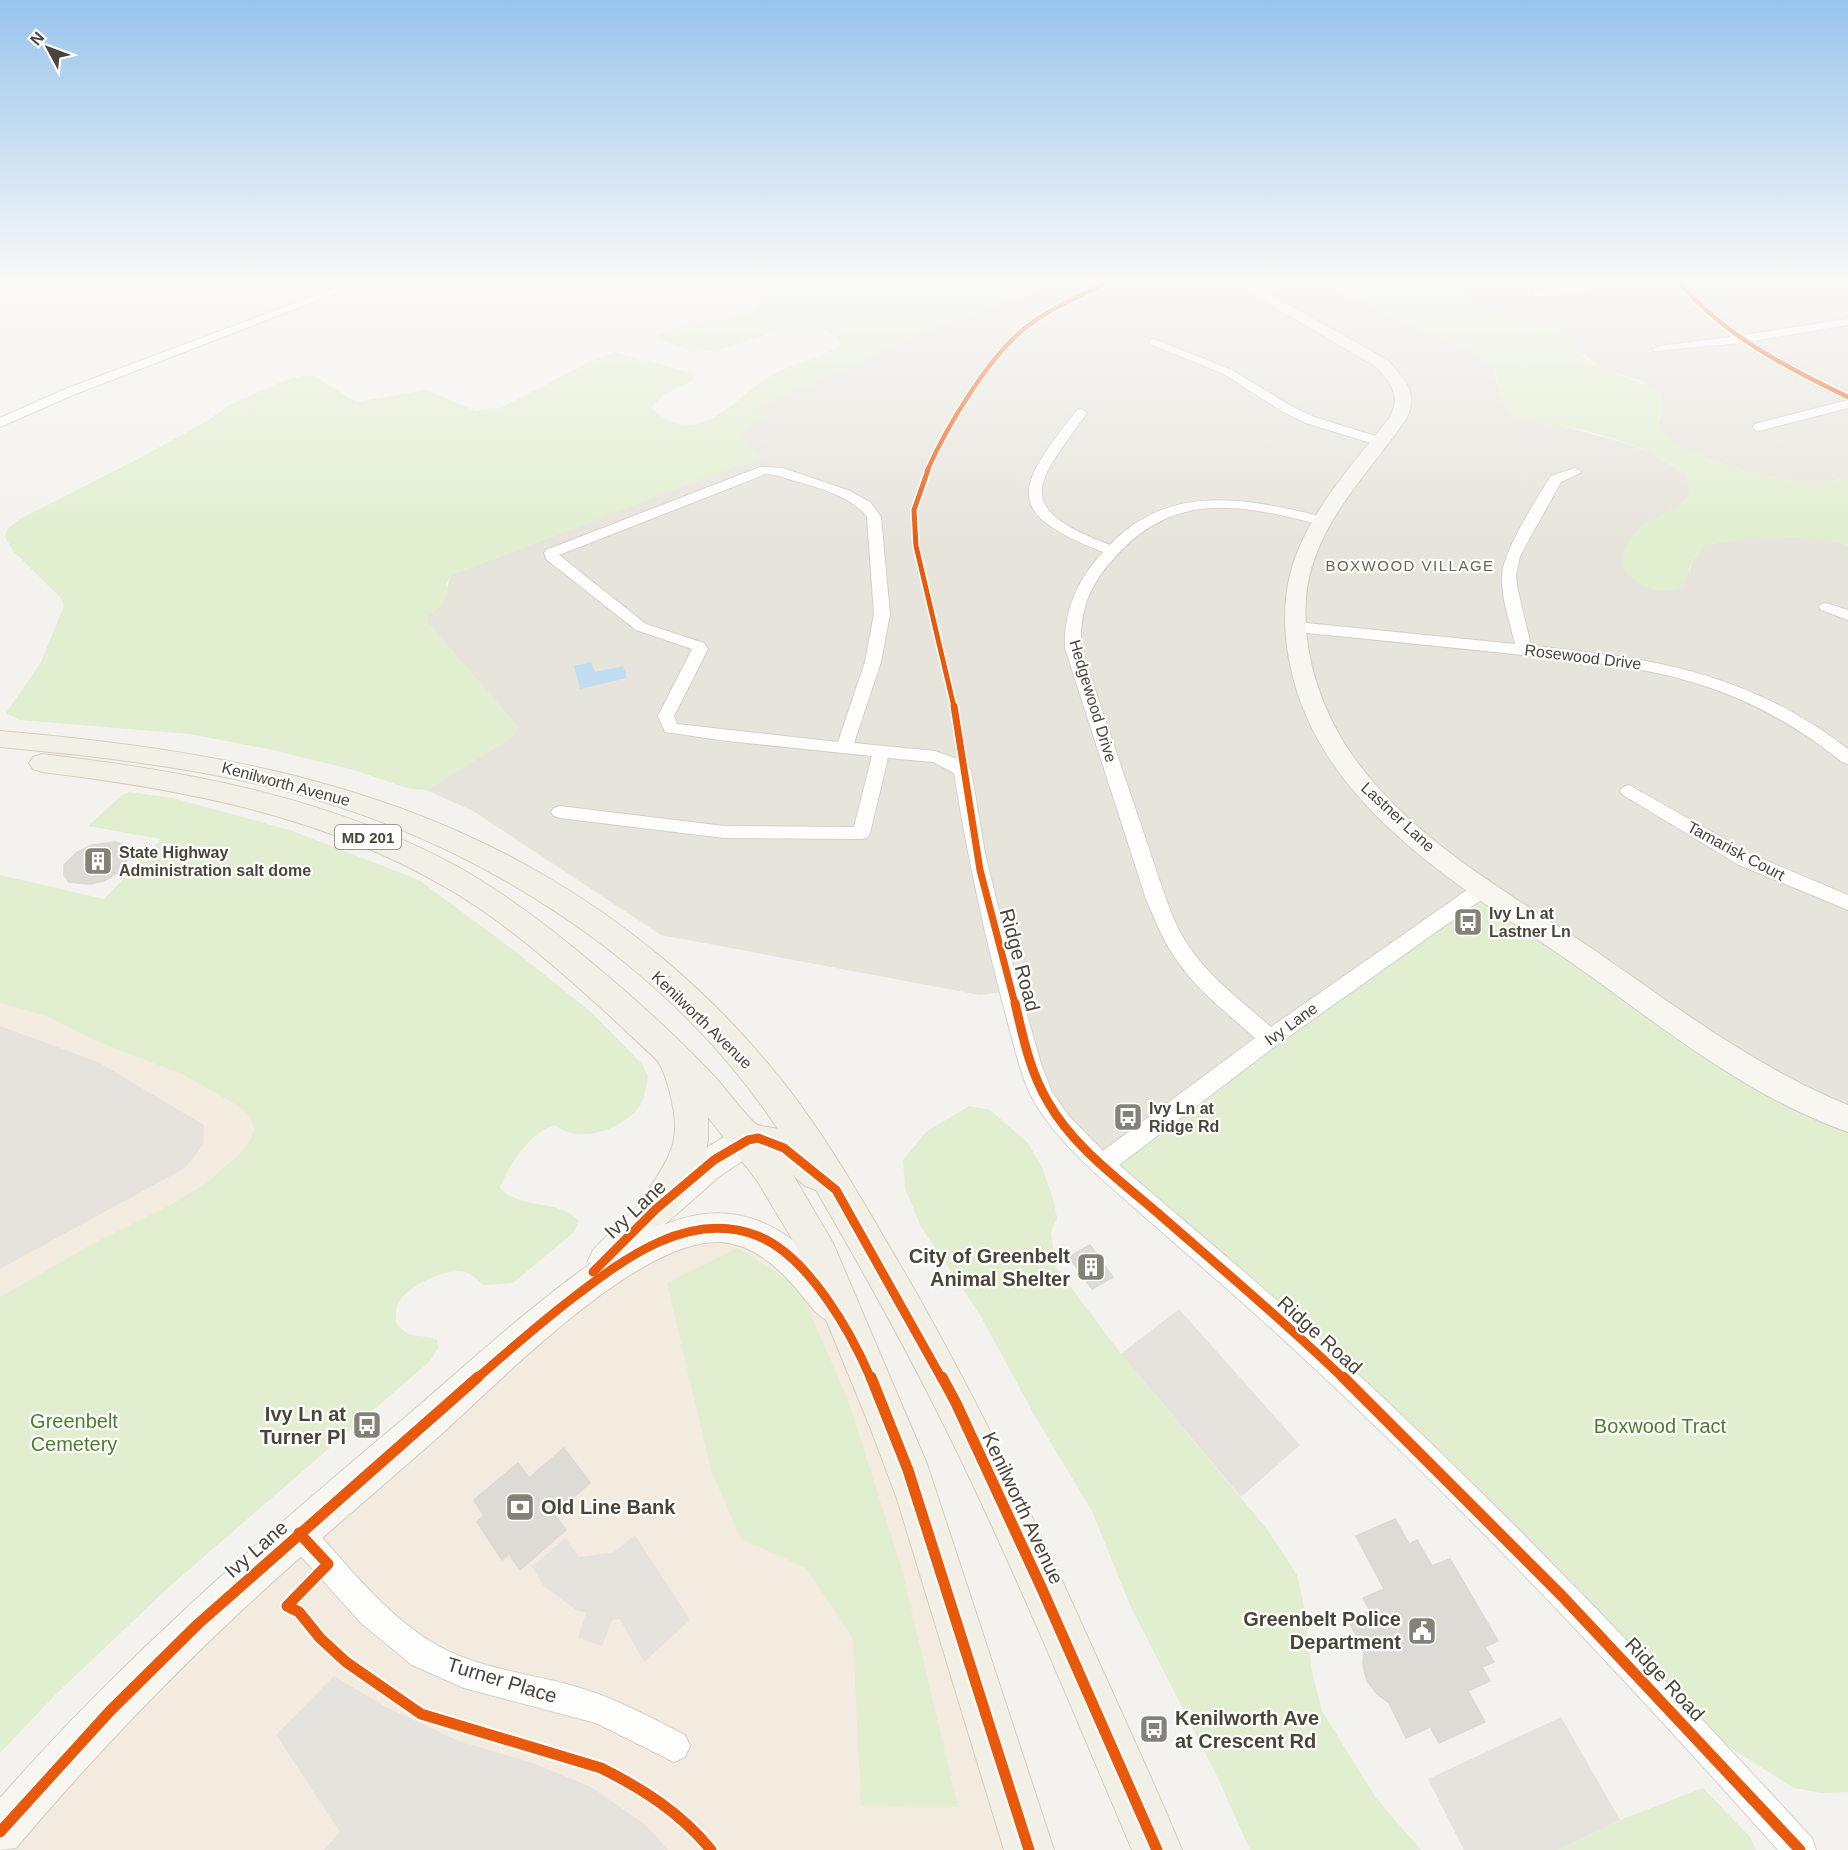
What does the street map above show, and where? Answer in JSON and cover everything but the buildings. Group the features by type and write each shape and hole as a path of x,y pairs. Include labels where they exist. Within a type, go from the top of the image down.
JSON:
{"main road":[{"name":"Kenilworth Avenue","path":"1,745 120,773 239,795 319,818 384,843 459,881 516,920 596,985 672,1055 713,1097 748,1140 786,1194 810,1236 881,1403 913,1485 1029,1850"},
{"name":"Kenilworth Avenue","path":"1,745 136,753 203,763 270,777 371,807 496,862 560,899 606,933 705,1018 732,1045 783,1108 810,1147 956,1403 1042,1589 1157,1850"},
{"path":"656,1209 673,1185 687,1156 692,1139 693,1118 690,1099 672,1055"},
{"path":"748,1140 758,1138 784,1148 836,1190"}],"street":[{"path":"0,423 69,392 129,369"},
{"path":"1221,369 1287,409 1310,420 1381,442"},
{"name":"Lastner Lane","path":"1387,369 1401,385 1404,402 1398,419 1322,521 1309,547 1296,592 1296,627 1300,665 1319,720 1357,778 1398,822 1434,852 1721,1052 1799,1097 1848,1119"},
{"path":"1794,369 1848,397"},
{"path":"1759,427 1848,404"},
{"path":"1081,413 1048,454 1040,469 1035,482 1035,500 1044,517 1057,528 1076,538 1112,551"},
{"path":"560,813 724,832 861,833 881,753 671,728 666,721 666,716 700,649 699,646 641,627 552,557 551,553 765,470 778,471 845,494 865,505 874,516 882,614 873,662 844,748"},
{"path":"1524,650 1510,586 1509,574 1514,556 1556,479 1575,472"},
{"name":"Hedgewood Drive","path":"1270,1039 1199,973 1181,951 1156,899 1073,648 1074,611 1082,590 1112,551 1129,533 1153,518 1199,506 1249,506 1278,510 1322,521"},
{"path":"1826,607 1848,615"},
{"name":"Rosewood Drive","path":"1296,627 1637,662 1700,678 1768,705 1845,753"},
{"name":"Ridge Road","path":"881,753 935,757 952,763 962,770 976,853 998,948 1030,1064 1043,1097 1060,1122 1102,1165 1294,1332 1442,1473 1669,1706 1800,1850"},
{"name":"Tamarisk Court","path":"1629,791 1746,860 1848,903"},
{"name":"Ivy Lane","path":"1102,1165 1270,1039 1484,888"},
{"name":"Ivy Lane","path":"0,1832 131,1689 227,1597 553,1312 656,1209 714,1160 748,1140"},
{"name":"Ivy Lane","path":"553,1312 613,1267 648,1246 687,1231 717,1227 747,1232 777,1246 806,1274 846,1324"},
{"name":"Turner Place","path":"299,1533 369,1609 391,1630 423,1654 469,1674 595,1707 674,1746"}],"shaded area":[{"name":"BOXWOOD VILLAGE","path":"841,369 1493,369 1504,404 1511,414 1521,419 1558,425 1625,443 1652,453 1686,474 1690,492 1683,503 1689,573 1693,560 1703,547 1721,542 1793,536 1814,537 1848,545 1848,1119 1102,1165 1060,1122 1011,991 980,995 661,935 473,811 426,790 512,737 519,728 426,621 427,616 441,606 451,575 762,456 736,436 764,415 754,410"},
{"path":"1604,369 1848,369 1848,478 1811,484 1781,479 1720,463 1693,452 1671,441 1658,427 1662,410 1644,382"},
{"path":"0,1003 46,1016 96,1041 184,1075 238,1106 249,1115 254,1129 251,1139 242,1151 208,1182 170,1205 92,1244 0,1297"},
{"path":"0,1026 98,1062 204,1125 203,1145 185,1168 0,1269"},
{"path":"747,1232 846,1325 1025,1850 0,1850 0,1832 30,1797 648,1246"},
{"path":"1179,1309 1300,1445 1241,1497 1121,1354"},
{"path":"635,1535 690,1620 644,1662 620,1619 612,1620 602,1646 578,1638 586,1613 576,1610 544,1586 532,1567 565,1538 579,1557 614,1552"},
{"path":"334,1676 384,1706 459,1741 533,1763 591,1787 646,1825 668,1850 324,1850 340,1832 276,1735"},
{"path":"1561,1717 1620,1820 1558,1850 1464,1850 1428,1779"}],"green space":[{"path":"575,369 678,369 692,373 693,380 663,395 651,408 669,420 686,425 702,423 716,416 784,369 841,369 755,410 764,415 737,436 763,456 451,575 446,585 448,595 441,606 427,616 426,621 519,728 512,737 426,790 410,789 354,770 273,750 190,734 20,720 6,713 41,662 64,606 61,598 14,552 5,537 7,529 20,519 207,421 229,405 283,381 301,376 314,376 356,402 426,390 476,411 501,408"},
{"path":"1493,369 1606,369 1659,390 1662,399 1658,427 1672,441 1720,463 1781,479 1811,484 1848,478 1848,545 1790,537 1762,537 1718,543 1705,547 1697,555 1683,587 1665,592 1642,585 1629,576 1624,567 1623,557 1627,543 1643,525 1682,502 1690,492 1685,474 1657,456 1626,443 1577,429 1528,422 1516,418 1504,405"},
{"name":"Greenbelt Cemetery","path":"129,792 173,798 290,830 419,880 516,952 591,1012 642,1064 648,1077 641,1104 625,1120 614,1127 589,1134 576,1134 555,1125 546,1128 522,1150 503,1179 500,1188 509,1195 570,1214 579,1221 573,1233 513,1283 484,1285 468,1273 460,1271 429,1279 410,1290 398,1304 396,1323 406,1333 437,1340 438,1348 430,1361 170,1586 55,1695 0,1753 0,1297 92,1244 170,1205 208,1182 242,1151 251,1139 254,1129 249,1115 238,1106 184,1075 96,1041 46,1016 0,1003 0,875 104,899 161,839 88,826 122,795"},
{"name":"Boxwood Tract","path":"1484,888 1848,1119 1848,1792 1821,1793 1794,1788 1677,1714 1537,1568 1102,1165"},
{"path":"969,1106 990,1110 1028,1143 1042,1167 1054,1202 1057,1218 1051,1232 1055,1266 1121,1354 1266,1528 1297,1575 1304,1606 1312,1672 1322,1711 1376,1798 1421,1850 1250,1850 1217,1776 1130,1605 1092,1511 1036,1418 980,1315 921,1227 905,1188 903,1160 926,1132"},
{"path":"737,1248 798,1286 848,1400 901,1566 958,1807 861,1806 853,1638 806,1568 741,1539 711,1470 667,1283"},
{"path":"1703,1788 1750,1837 1756,1850 1558,1850 1620,1820"}],"water":[{"path":"591,662 595,672 623,666 627,678 580,689 574,666"}],"cycle path":[{"path":"988,369 957,416 928,468 914,510 914,527 920,567 951,689 980,870 1025,1044 1048,1103 1057,1117 1089,1153 1295,1332 1502,1533 1623,1658 1800,1850"},
{"path":"1793,369 1848,397"},
{"path":"593,1272 656,1209 714,1160 748,1140 758,1138 784,1148 836,1190 956,1403 1042,1589 1157,1850"},
{"path":"0,1832 54,1771 168,1652 254,1573 506,1352 629,1257 678,1234 711,1228 728,1228 744,1231 775,1245 808,1275 838,1315 864,1363 888,1415 908,1470 1029,1850"},
{"path":"299,1533 328,1564 287,1606 299,1612 320,1638 346,1662 421,1714 601,1768 646,1793 675,1813 711,1850"}],"place":[{"name":"State Highway Administration salt dome","path":"98,861"},
{"name":"Ivy Ln at Lastner Ln","path":"1468,922"},
{"name":"Ivy Ln at Ridge Rd","path":"1128,1117"},
{"name":"City of Greenbelt Animal Shelter","path":"1091,1267"},
{"name":"Ivy Ln at Turner Pl","path":"367,1425"},
{"name":"Old Line Bank","path":"520,1507"},
{"name":"Greenbelt Police Department","path":"1422,1631"},
{"name":"Kenilworth Ave at Crescent Rd","path":"1154,1729"}],"district":[{"name":"BOXWOOD VILLAGE","path":"1410,565"}]}
